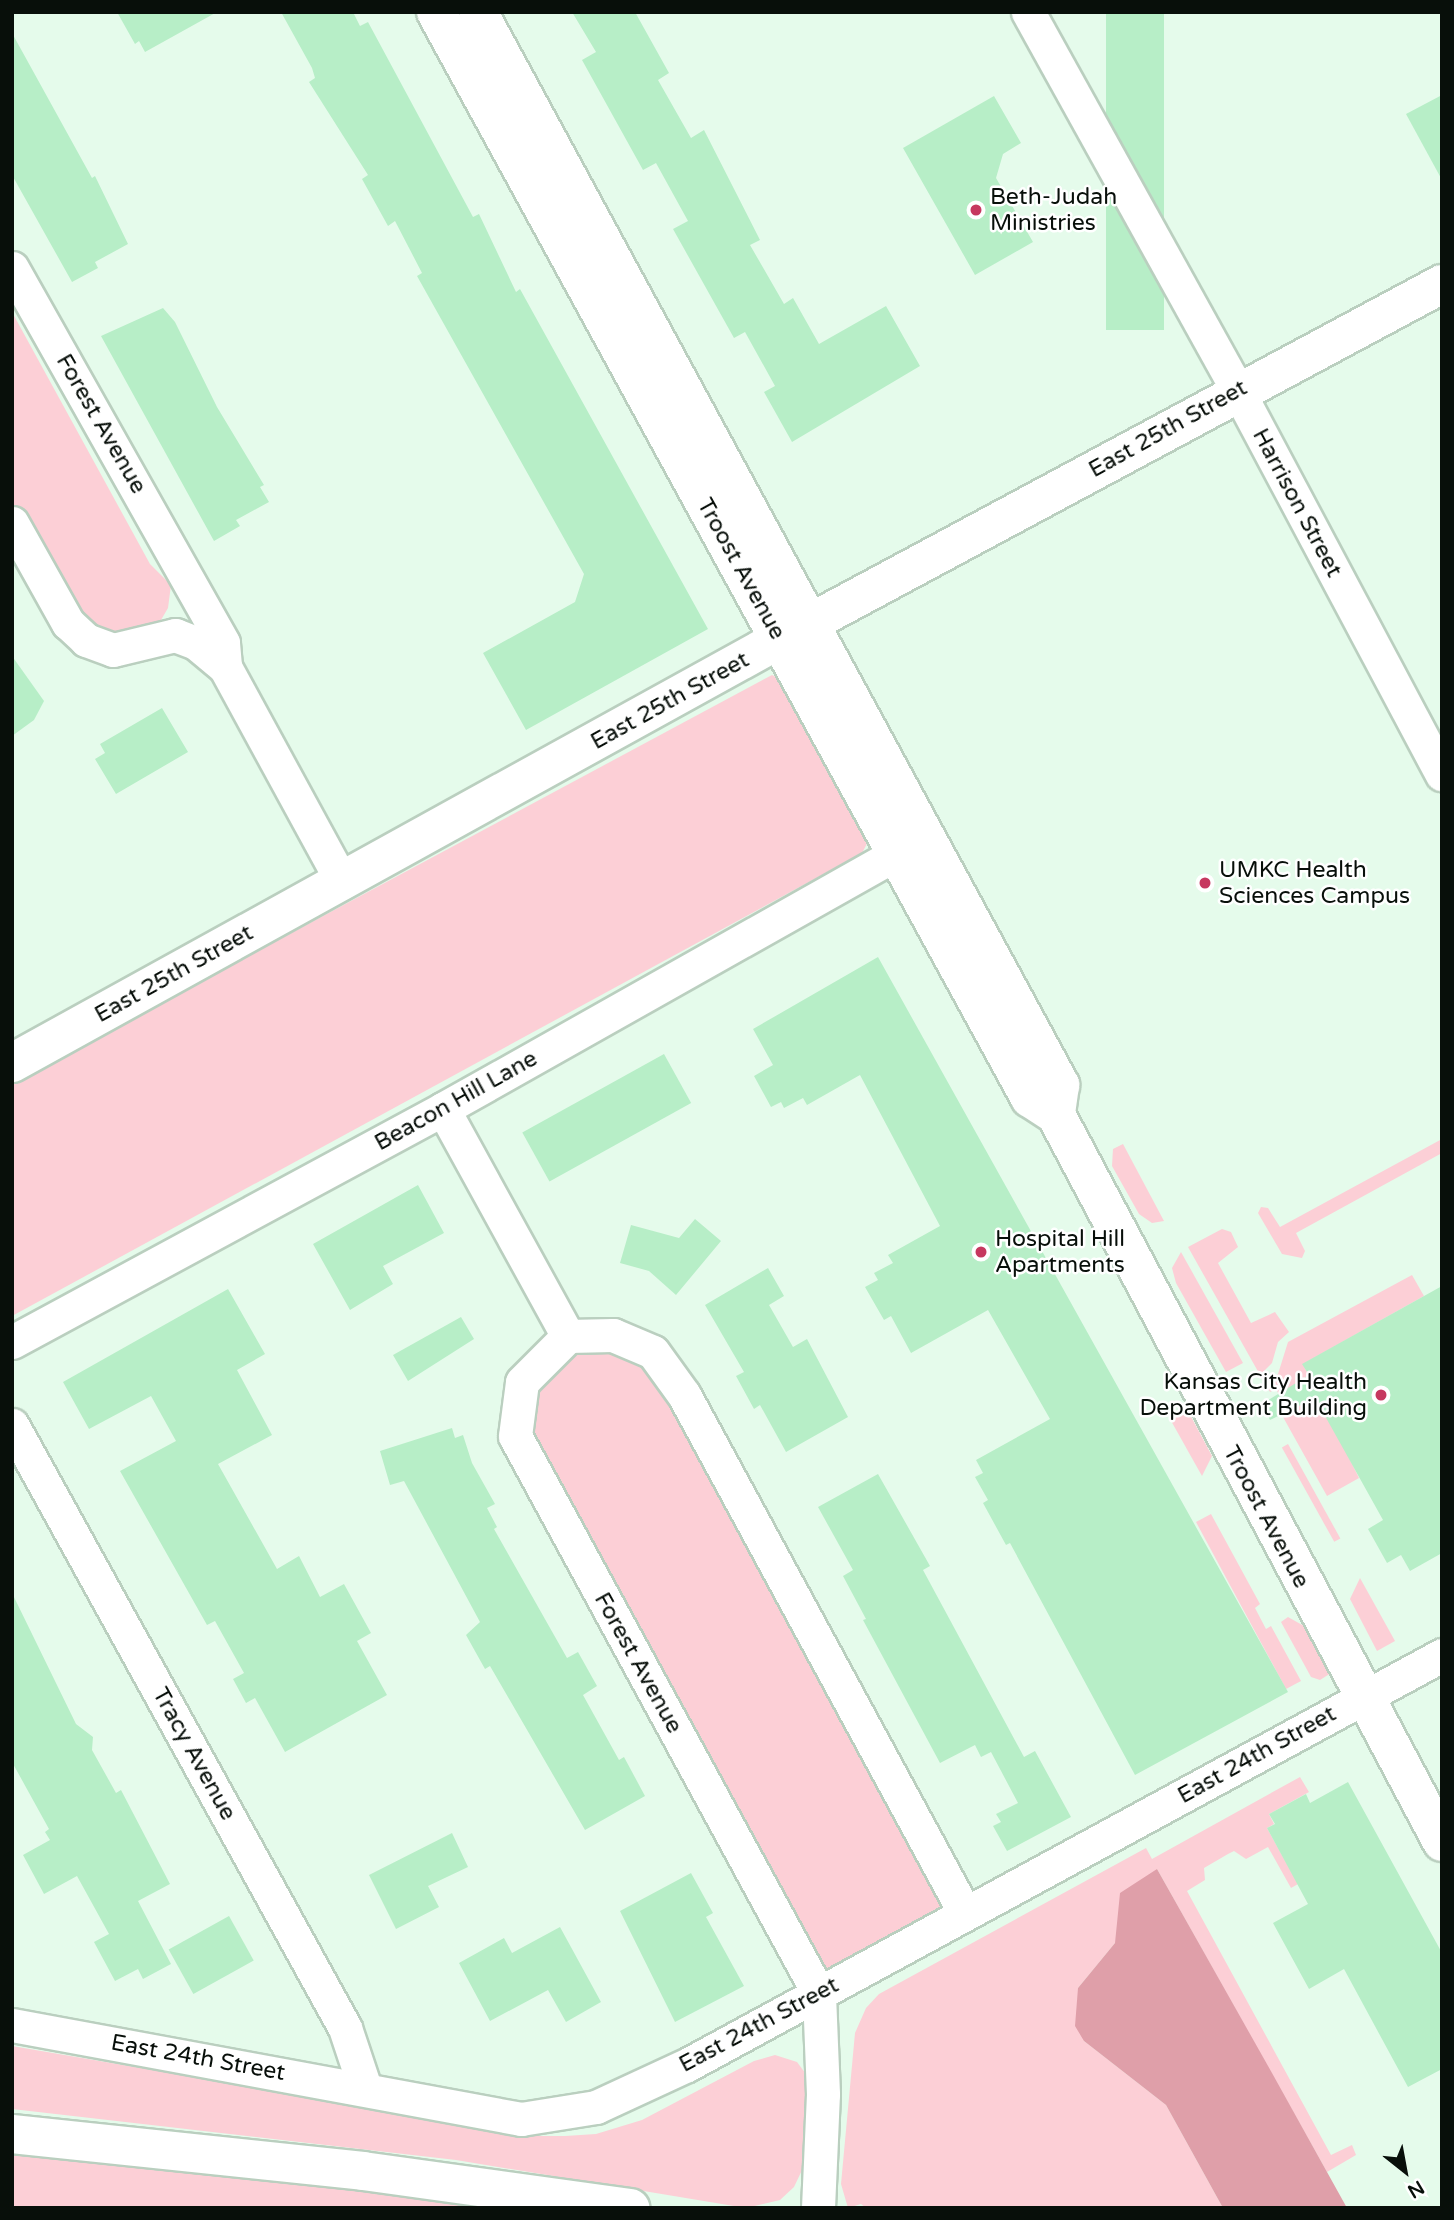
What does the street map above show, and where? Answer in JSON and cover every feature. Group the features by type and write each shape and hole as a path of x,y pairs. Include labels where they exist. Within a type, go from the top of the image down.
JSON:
{"main road":[{"name":"Troost Avenue","path":"436,12 794,632 1060,1085 1056,1115"},
{"name":"Troost Avenue","path":"478,12 794,632 896,854 1030,1098 1056,1115 1442,1842"},
{"name":"East 25th Street","path":"12,1063 794,632 1238,391 1442,284"},
{"path":"12,2134 363,2171 630,2208"}],"street":[{"name":"Harrison Street","path":"1028,12 1238,391 1442,774"},
{"name":"Forest Avenue","path":"12,268 223,643 225,667"},
{"name":"Forest Avenue","path":"12,523 68,623 86,640 113,650 151,638 175,635 196,643 225,667 342,882"},
{"name":"Forest Avenue","path":"151,638 176,618 189,580"},
{"name":"Beacon Hill Lane","path":"12,1342 443,1109 896,854"},
{"path":"443,1109 568,1336 613,1335 653,1352 684,1395 965,1913"},
{"name":"Forest Avenue","path":"568,1336 522,1382 515,1436 819,1994"},
{"name":"Tracy Avenue","path":"12,1425 345,2028 365,2088"},
{"name":"East 24th Street","path":"12,2025 365,2088 520,2119 562,2116 596,2107 687,2065 1442,1655"},
{"path":"818,2208 823,2094 819,1994"}],"shaded area":[{"path":"12,312 150,564 171,585 168,608 161,620 147,628 129,635 96,631 65,600 12,502"},
{"path":"772,675 789,684 870,838 862,853 12,1316 12,1083"},
{"path":"1442,1139 1442,1153 1296,1233 1305,1251 1302,1258 1282,1254 1258,1213 1261,1207 1268,1208 1280,1227"},
{"path":"1123,1144 1164,1221 1152,1223 1139,1214 1112,1166 1113,1149"},
{"path":"1222,1229 1231,1232 1238,1247 1218,1263 1251,1323 1275,1312 1289,1332 1278,1342 1272,1363 1260,1375 1188,1247"},
{"path":"1181,1252 1243,1363 1226,1372 1176,1283 1172,1268"},
{"path":"1412,1275 1424,1296 1303,1364 1359,1478 1327,1496 1283,1417 1289,1413 1276,1389 1270,1392 1266,1385 1278,1374 1288,1342"},
{"path":"601,1342 646,1358 949,1908 821,1980 530,1450 532,1388 573,1346"},
{"path":"1187,1409 1212,1456 1202,1476 1170,1419"},
{"path":"1288,1444 1340,1538 1334,1542 1282,1447"},
{"path":"1211,1514 1260,1604 1255,1608 1266,1629 1271,1626 1301,1681 1286,1689 1196,1522"},
{"path":"1360,1578 1395,1641 1377,1651 1350,1599"},
{"path":"1288,1617 1304,1626 1331,1673 1320,1680 1311,1677 1281,1622"},
{"path":"1300,1777 1309,1792 1269,1814 1274,1824 1267,1828 1298,1884 1291,1888 1268,1847 1246,1859 1234,1851 1228,1854 1204,1868 1205,1880 1187,1891 1331,2155 1352,2145 1356,2155 1327,2172 1157,1869 1115,1943 1078,1988 1084,2041 1166,2105 1223,2208 866,2208 861,2204 848,2208 841,2184 855,2033 866,2008 879,1994 1146,1848 1152,1859"},
{"path":"1157,1869 1347,2208 1223,2208 1166,2105 1084,2041 1075,2026 1078,1988 1115,1943 1120,1893"},
{"path":"12,2046 539,2136 596,2134 642,2120 754,2061 775,2055 797,2062 809,2078 804,2166 794,2187 780,2200 746,2208 456,2160 12,2109"},
{"path":"12,2152 301,2183 483,2208 12,2208"}],"building":[{"path":"117,12 217,12 145,52 139,41 135,44"},
{"path":"281,12 353,12 360,26 368,22 473,217 479,214 516,292 520,289 708,629 526,730 483,653 575,602 584,574 417,276 422,273 395,221 388,226 362,179 368,175 309,82 315,78 312,68"},
{"path":"572,12 635,12 669,73 658,80 691,138 704,130 760,240 750,245 784,304 793,298 819,344 886,306 920,366 792,442 764,392 775,386 745,332 734,338 673,229 688,221 656,163 643,170 582,60 596,52"},
{"path":"1106,12 1164,12 1164,330 1106,330"},
{"path":"12,33 92,178 95,176 128,244 95,262 98,268 72,282 12,175"},
{"path":"1442,95 1442,180 1406,114"},
{"name":"Beth-Judah Ministries","path":"994,96 1021,143 1003,154 996,178 1033,242 975,275 903,148"},
{"path":"163,308 175,322 217,407 264,485 260,487 269,502 236,520 240,526 214,541 101,336"},
{"path":"12,656 44,701 34,720 12,736"},
{"path":"162,708 188,752 116,794 95,759 105,753 100,744"},
{"path":"878,957 1288,1692 1135,1775 1010,1543 1006,1545 983,1503 988,1500 975,1477 983,1473 976,1460 1050,1419 988,1310 911,1353 891,1316 884,1320 865,1287 878,1280 874,1273 893,1263 888,1255 940,1226 860,1075 807,1105 803,1098 784,1108 781,1102 771,1107 754,1076 773,1065 753,1029"},
{"path":"664,1054 691,1103 549,1182 522,1133"},
{"path":"418,1185 444,1233 383,1266 393,1284 350,1310 313,1244"},
{"path":"695,1219 721,1241 676,1295 649,1271 620,1263 631,1225 679,1238"},
{"path":"768,1268 784,1296 769,1305 793,1347 807,1339 848,1417 786,1452 760,1405 754,1409 736,1376 744,1372 705,1305"},
{"name":"Kansas City Health Department Building","path":"1442,1286 1442,1553 1410,1571 1401,1555 1387,1563 1368,1529 1383,1520 1315,1398 1270,1420 1262,1404 1309,1375 1302,1364"},
{"path":"228,1289 265,1354 237,1370 272,1435 218,1464 277,1569 299,1556 320,1597 344,1584 371,1633 357,1641 387,1695 285,1752 255,1698 246,1703 233,1679 244,1673 215,1621 207,1625 120,1471 176,1441 151,1396 89,1429 63,1382"},
{"path":"461,1317 474,1339 408,1381 393,1355"},
{"path":"452,1428 455,1438 463,1435 472,1463 495,1504 487,1508 497,1527 494,1529 567,1658 578,1652 597,1686 583,1695 619,1760 624,1757 645,1796 585,1830 490,1666 485,1669 466,1635 480,1622 404,1481 390,1485 380,1451"},
{"path":"878,1474 930,1566 923,1570 1024,1757 1035,1751 1071,1817 1007,1851 993,1826 1001,1822 996,1814 1018,1803 991,1752 981,1757 975,1745 940,1763 863,1620 866,1619 843,1576 853,1570 818,1507"},
{"path":"12,1593 76,1724 93,1737 92,1750 116,1793 121,1790 170,1884 138,1901 171,1964 143,1979 138,1969 115,1981 94,1942 109,1934 77,1876 44,1894 23,1855 50,1840 45,1832 49,1829 12,1762"},
{"path":"1348,1782 1442,1953 1442,2069 1408,2087 1344,1969 1309,1989 1273,1923 1308,1904 1267,1828 1275,1824 1269,1814 1306,1794 1310,1803"},
{"path":"452,1833 468,1867 428,1886 439,1907 396,1929 369,1875"},
{"path":"691,1873 713,1913 706,1917 744,1986 675,2022 620,1911"},
{"path":"229,1916 254,1961 193,1994 169,1949"},
{"path":"560,1927 601,2002 566,2022 548,1990 490,2021 459,1963 504,1938 512,1953"}],"place":[{"name":"Beth-Judah Ministries","path":"976,210"},
{"name":"UMKC Health Sciences Campus","path":"1205,883"},
{"name":"Hospital Hill Apartments","path":"981,1252"},
{"name":"Kansas City Health Department Building","path":"1381,1395"}]}
